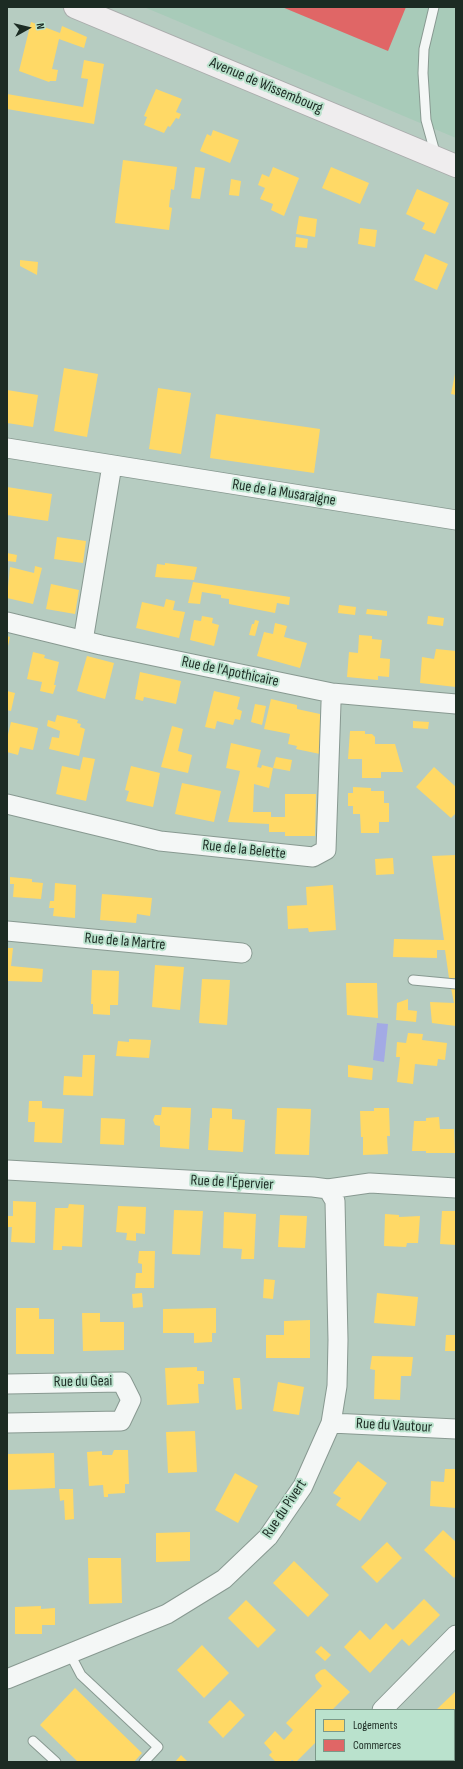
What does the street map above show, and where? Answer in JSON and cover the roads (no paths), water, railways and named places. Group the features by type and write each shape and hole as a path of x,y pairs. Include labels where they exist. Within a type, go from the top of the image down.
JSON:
{"main road":[{"name":"Avenue de Wissembourg","path":"75,7 446,162"}],"street":[{"name":"Rue de la Musaraigne","path":"7,448 456,520"},
{"path":"83,641 112,465"},
{"name":"Rue de l'Apothicaire","path":"7,622 83,641 332,693 456,704"},
{"name":"Rue de la Belette","path":"7,804 160,841 314,857 326,850 332,693"},
{"name":"Rue de la Martre","path":"7,931 242,953"},
{"name":"Rue de l'Épervier","path":"7,1170 328,1189 370,1183 456,1188"},
{"name":"Rue du Pivert","path":"7,1679 167,1614 224,1579 268,1537 303,1486 331,1423 337,1386 338,1340 335,1201 328,1189"},
{"name":"Rue du Geai","path":"7,1384 122,1382 131,1400 121,1421 7,1423"},
{"name":"Rue du Vautour","path":"331,1423 456,1430"},
{"path":"383,1709 456,1635"}],"lane":[{"path":"434,7 424,49 422,73 424,106 426,120 446,162"},
{"path":"413,980 456,984"},
{"path":"70,1654 81,1675 158,1746 144,1762"},
{"path":"33,1740 55,1762"}],"water":[{"path":"377,1023 388,1024 384,1062 373,1060"}]}
